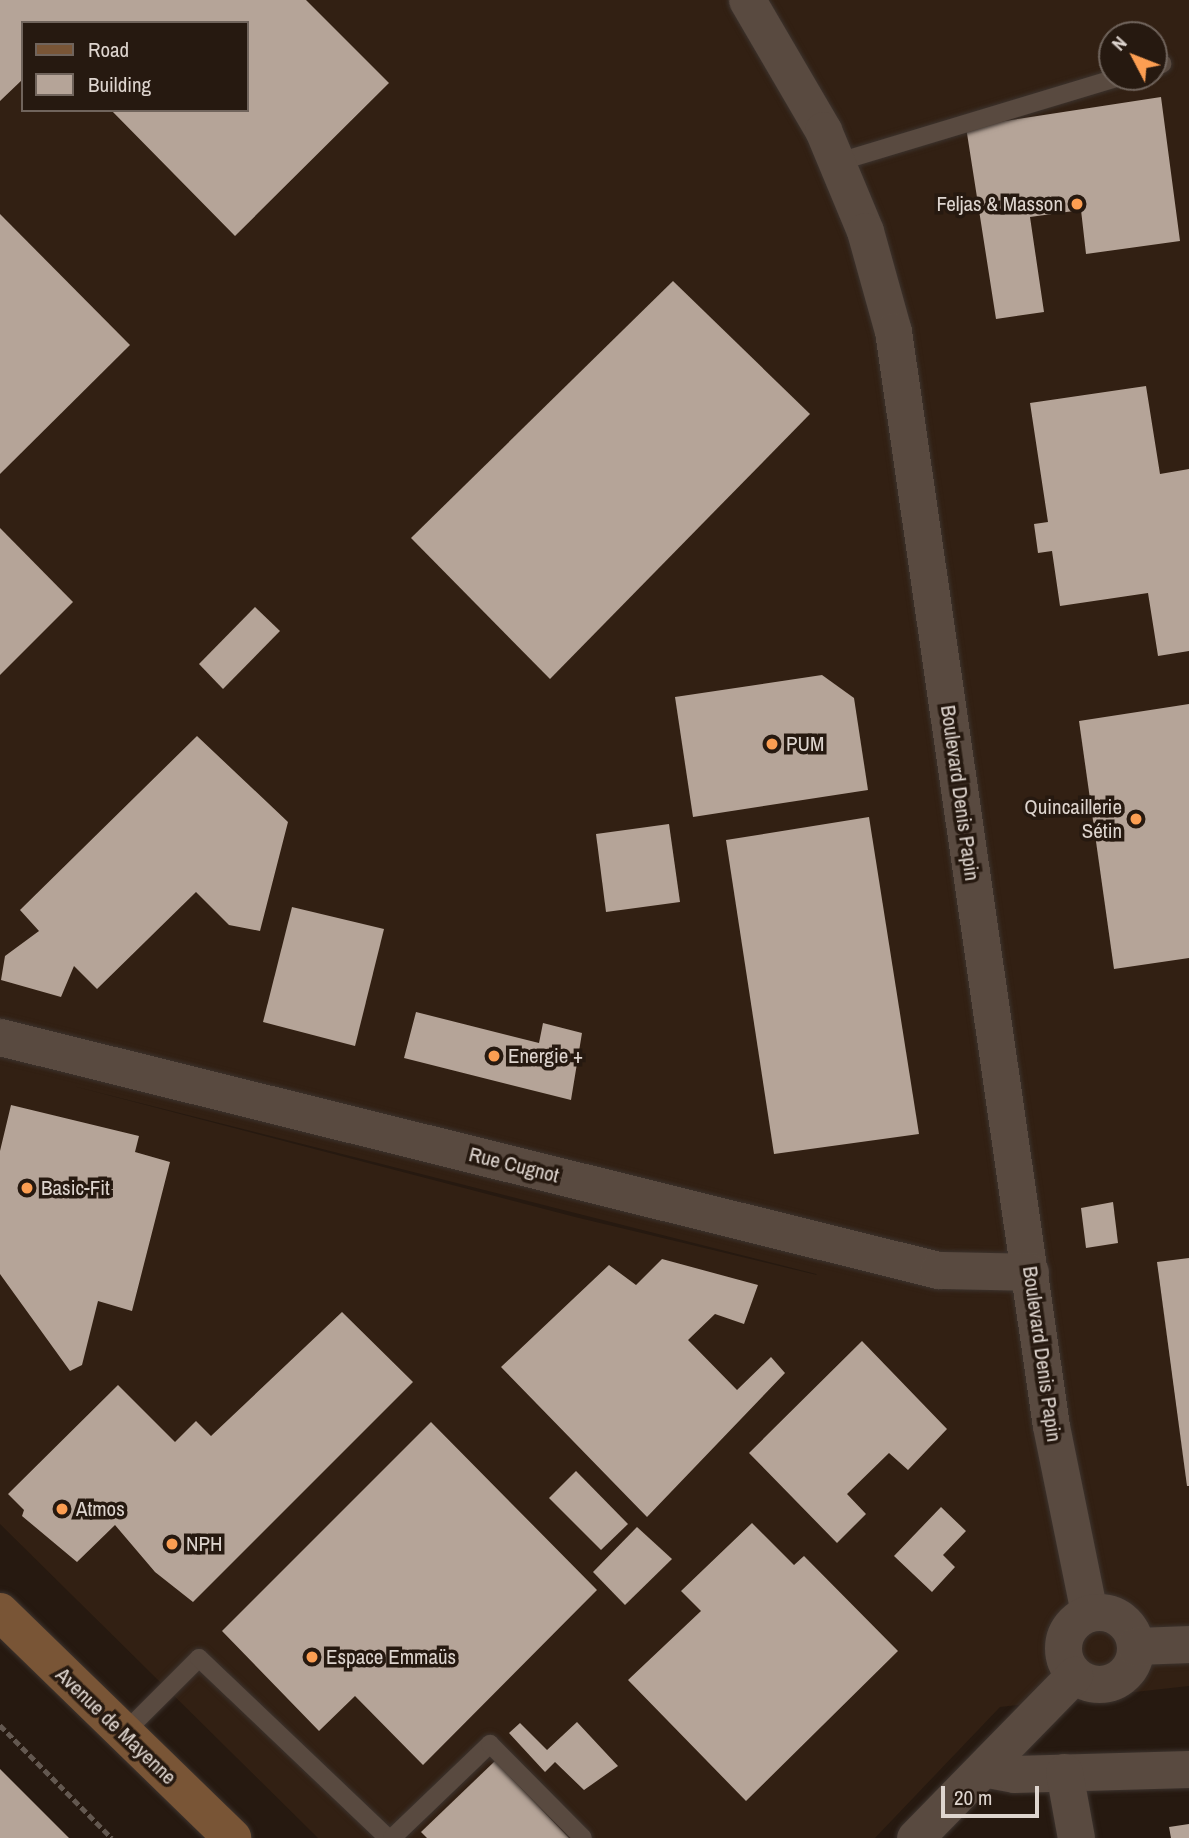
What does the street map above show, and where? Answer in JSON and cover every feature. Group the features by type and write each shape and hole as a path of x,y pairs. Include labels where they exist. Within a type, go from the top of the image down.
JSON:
{"main road":[{"name":"Avenue de Mayenne","path":"0,1612 232,1838"}],"street":[{"name":"Boulevard Denis Papin","path":"747,0 774,38 865,231 892,331 1061,1479 1089,1613"},
{"name":"Rue Cugnot","path":"0,1037 938,1270 1030,1272"},
{"path":"1089,1613 1120,1618 1135,1646 1120,1678 1097,1685 1074,1675 1062,1645 1071,1625 1089,1613"},
{"path":"1135,1646 1189,1644"},
{"path":"915,1838 988,1769 1074,1675"},
{"path":"988,1769 1064,1772 1189,1769"},
{"path":"1064,1772 1076,1838"}],"lane":[{"path":"835,163 1098,83"},
{"path":"124,1733 199,1658 390,1838 490,1744 583,1838"}],"path":[{"path":"0,1725 112,1838"}],"shaded area":[{"path":"0,0 1189,0 1189,1686 1000,1707 875,1838 318,1838 0,1524","holes":["73,1086 816,1274 575,1217"]}],"building":[{"path":"0,0 306,0 389,83 235,236 113,112 248,112 248,21 21,21 21,81 0,101"},
{"name":"Feljas & Masson","path":"1161,97 1180,241 1086,254 1081,210 1030,217 1044,312 996,319 966,127"},
{"path":"0,214 130,345 0,474"},
{"path":"673,281 810,414 550,679 411,538"},
{"path":"1146,386 1160,474 1189,469 1189,651 1158,656 1148,593 1060,606 1052,551 1038,553 1034,524 1048,522 1030,403"},
{"path":"0,528 73,602 0,675"},
{"path":"255,607 280,631 223,689 199,664"},
{"name":"PUM","path":"822,675 854,698 868,790 693,817 675,697"},
{"path":"1189,704 1189,958 1114,969 1079,721"},
{"path":"197,736 288,822 260,931 229,925 196,892 97,989 74,966 61,997 1,980 5,956 39,931 20,910"},
{"path":"869,817 919,1134 774,1154 726,840"},
{"path":"669,824 680,902 606,912 596,834"},
{"path":"292,907 384,929 355,1046 263,1022"},
{"name":"Energie +","path":"416,1012 539,1043 543,1023 582,1033 571,1100 404,1058"},
{"path":"11,1105 139,1136 135,1152 170,1162 132,1311 98,1301 82,1365 70,1371 0,1274 0,1151"},
{"path":"1113,1202 1118,1243 1086,1248 1081,1208"},
{"path":"1189,1258 1189,1486 1187,1486 1157,1262"},
{"path":"662,1259 758,1285 744,1324 715,1314 688,1340 737,1390 771,1357 785,1373 647,1517 501,1367 609,1265 636,1285"},
{"path":"342,1312 413,1382 193,1602 155,1572 115,1525 77,1562 22,1516 24,1510 8,1494 118,1385 175,1442 196,1421 211,1436"},
{"path":"862,1341 947,1429 908,1470 889,1453 847,1494 866,1514 837,1543 749,1453"},
{"path":"431,1422 597,1590 423,1765 355,1696 319,1731 222,1631"},
{"path":"576,1471 628,1524 601,1550 549,1498"},
{"path":"941,1507 966,1531 943,1555 955,1567 932,1592 894,1556"},
{"path":"752,1523 794,1565 804,1556 898,1651 746,1801 628,1680 701,1611 681,1591"},
{"path":"637,1527 672,1559 625,1605 593,1572"},
{"path":"577,1722 618,1766 584,1790 555,1762 545,1772 509,1733 520,1723 547,1750"},
{"path":"495,1761 569,1838 427,1838 421,1832"},
{"path":"0,1769 69,1838 0,1838"},
{"path":"1189,1824 1189,1838 1171,1838 1169,1827"}],"place":[{"name":"Feljas & Masson","path":"1077,204"},
{"name":"PUM","path":"772,744"},
{"name":"Quincaillerie Sétin","path":"1136,819"},
{"name":"Energie +","path":"494,1056"},
{"name":"Basic-Fit","path":"27,1188"},
{"name":"Atmos","path":"62,1509"},
{"name":"NPH","path":"172,1544"},
{"name":"Espace Emmaüs","path":"312,1657"}]}
